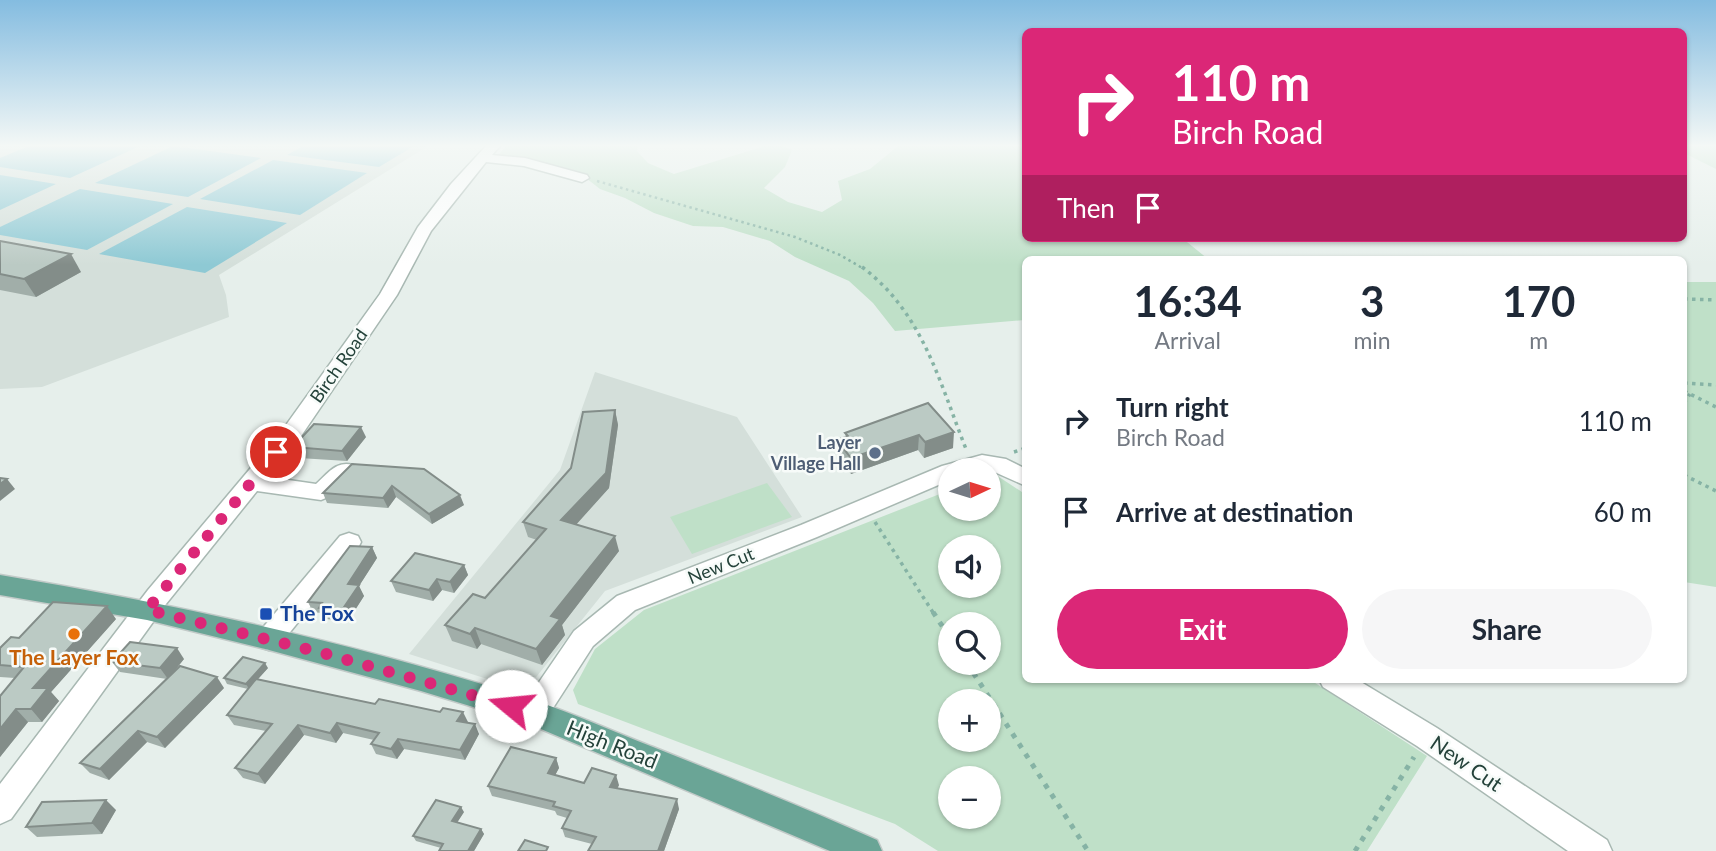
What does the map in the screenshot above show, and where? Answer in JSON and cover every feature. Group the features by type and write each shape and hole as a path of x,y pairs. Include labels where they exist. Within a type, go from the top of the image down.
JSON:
{"main road":[{"name":"High Road","path":"0,585 147,610 269,639 421,679 534,713 790,817 866,851"}],"street":[{"name":"Birch Road","path":"0,809 147,610 289,438 388,295 424,230 457,186"},
{"name":"New Cut","path":"1001,465 1022,477"},
{"path":"251,482 321,492 345,470"},
{"name":"New Cut","path":"534,713 579,640 601,618 626,603 810,531 938,477"},
{"path":"269,639 349,542"},
{"name":"New Cut","path":"1339,683 1427,737 1597,851"}],"path":[{"path":"621,186 818,244 863,268 898,299 919,336 955,458"},
{"path":"1687,299 1716,300"},
{"path":"1687,383 1716,385"},
{"path":"1687,392 1716,407"},
{"path":"1687,398 1690,394"},
{"path":"1687,476 1716,491"},
{"path":"865,506 938,619"},
{"path":"975,675 1088,851"},
{"path":"1355,851 1427,737"}],"shaded area":[{"path":"0,186 364,186 219,275 226,295 229,317 42,387 0,389"},
{"path":"595,372 737,417 802,517 605,591 525,691 409,654 560,470"}],"green space":[{"path":"596,186 766,186 764,188 788,202 822,212 842,200 839,186 1022,186 1022,242 1187,242 1204,256 1022,256 1022,320 895,331 873,303 849,281 795,257 770,241 723,227 693,226 654,213"},
{"path":"1687,282 1716,282 1716,587 1687,582"},
{"path":"1001,478 1022,492 1022,683 1315,683 1427,756 1367,851 938,851 895,824 578,704 573,690 595,649 644,610 938,495 938,522 1001,522"},
{"path":"767,483 792,517 692,554 670,517"}],"water":[{"path":"0,186 52,186 0,210"},
{"path":"113,186 209,186 188,197"},
{"path":"225,186 347,186 300,215 200,199"},
{"path":"80,189 173,204 87,250 0,235 0,227"},
{"path":"187,207 287,223 205,273 99,254"}],"building":[{"path":"0,241 71,254 24,279 0,274"},
{"path":"928,403 954,432 925,442 919,435 851,458 837,440 848,436 845,433"},
{"path":"615,410 606,473 561,520 615,536 551,616 560,619 536,649 475,628 470,634 445,625 473,594 485,598 546,529 523,522 571,468 583,412"},
{"path":"314,424 361,427 342,451 293,447"},
{"path":"352,464 424,469 460,495 429,514 392,486 383,498 323,493"},
{"path":"350,546 372,547 348,584 359,585 342,610 319,608 322,603 308,602"},
{"path":"415,553 464,565 450,582 437,579 429,590 391,581"},
{"path":"53,602 107,606 33,688 48,688 31,709 16,709 0,729 0,696 24,667 0,665 0,648 11,637 19,638"},
{"path":"130,642 177,648 160,668 112,662"},
{"path":"243,657 265,663 246,684 224,678"},
{"path":"180,666 217,677 157,737 138,731 100,769 80,763"},
{"path":"256,679 375,704 379,699 440,712 443,708 463,712 457,721 475,724 460,750 398,739 391,749 371,744 379,733 337,723 330,733 298,725 258,774 235,768 272,724 227,715"},
{"path":"511,747 556,758 548,773 584,783 592,768 616,775 610,787 677,799 658,851 588,851 596,837 562,828 571,811 553,806 555,802 488,786"},
{"path":"106,800 92,823 26,827 42,802"},
{"path":"436,800 461,807 452,821 481,829 468,851 439,851 443,844 413,836"},
{"path":"525,840 548,847 546,851 518,851"}],"place":[{"name":"Layer Village Hall","path":"875,453"},
{"name":"The Fox","path":"266,614"},
{"name":"The Layer Fox","path":"74,634"}],"route":[{"path":"276,452 147,610 319,652 511,706"}]}
